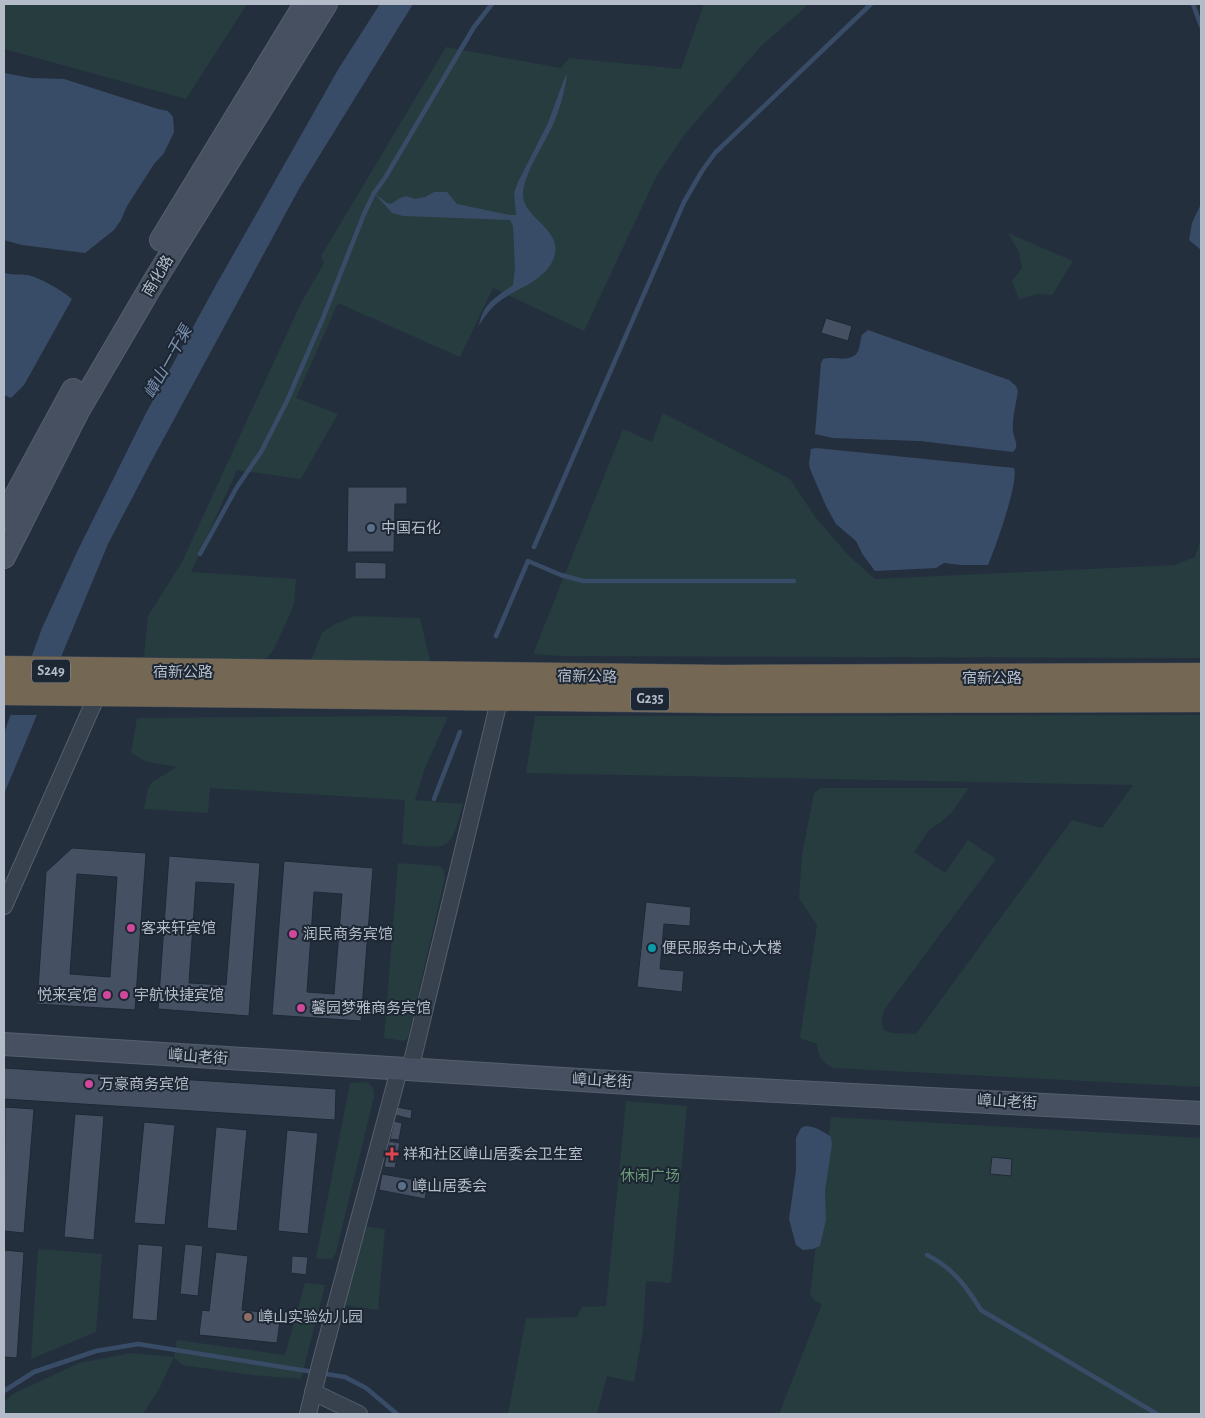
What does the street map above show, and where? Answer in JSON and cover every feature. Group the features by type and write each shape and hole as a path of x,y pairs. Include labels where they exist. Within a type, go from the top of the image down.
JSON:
{"highway":[{"name":"宿新公路","path":"4,670 99,682 500,697 722,700 1201,698"},
{"name":"宿新公路","path":"4,691 99,682 452,674 723,679 1201,677"}],"main road":[{"name":"南化路","path":"4,517 63,407 305,4"},
{"name":"南化路","path":"4,557 78,411 169,258 326,4"},
{"name":"嶂山老街","path":"4,1044 745,1090 1201,1112"}],"street":[{"path":"4,906 99,682"},
{"path":"308,1414 405,1070 500,697"},
{"path":"317,1378 359,1414"}],"green space":[{"path":"4,4 247,4 186,99 4,49"},
{"path":"704,4 809,4 761,46 685,134 656,177 584,331 493,288 460,357 338,303 296,398 338,414 301,479 237,470 191,572 296,579 294,604 274,649 268,657 261,660 144,657 148,616 182,562 300,305 324,263 321,256 446,47 561,68 569,58 681,69"},
{"path":"1008,233 1073,261 1052,295 1038,294 1019,299 1012,281 1022,268 1019,252"},
{"path":"663,413 790,479 816,518 849,556 875,579 1175,565 1195,557 1201,538 1201,658 561,656 533,654 623,429 652,442"},
{"path":"355,616 420,618 430,661 311,660 322,633 335,624"},
{"path":"1201,715 1201,1087 833,1068 821,1059 817,1044 800,1038 817,925 799,898 802,855 814,793 821,788 969,788 952,812 929,830 914,852 945,873 968,840 996,859 884,1010 881,1021 884,1030 891,1033 916,1034 1072,820 1102,828 1133,785 526,773 535,716"},
{"path":"448,717 425,768 415,800 463,804 455,831 446,844 430,847 402,844 405,800 210,788 208,813 144,809 148,789 152,782 177,767 147,762 131,753 137,718"},
{"path":"398,863 439,866 444,870 445,877 408,1038 404,1041 384,1038"},
{"path":"366,1082 373,1088 374,1097 336,1252 333,1258 316,1258 350,1083"},
{"name":"休闲广场","path":"626,1101 687,1106 671,1283 646,1281 643,1331 634,1382 607,1376 597,1414 508,1414 526,1318 577,1317 582,1307 606,1306"},
{"path":"831,1117 1201,1138 1201,1414 779,1414 822,1304 815,1301 810,1295"},
{"path":"364,1226 385,1229 378,1310 344,1305"},
{"path":"38,1249 102,1254 96,1332 31,1359"},
{"path":"305,1283 325,1285 301,1379 251,1375 182,1365 174,1357 177,1340 285,1355"},
{"path":"131,1353 174,1357 159,1389 143,1414 4,1414 4,1402 13,1394 79,1363"}],"water":[{"path":"380,4 413,4 300,187 108,544 4,794 4,733 42,628 77,552 145,415 216,285 339,68"},
{"path":"4,73 31,78 64,79 168,111 173,117 174,132 164,153 154,164 127,206 121,220 114,230 85,253 22,245 4,240"},
{"path":"567,74 558,112 526,178 523,195 525,204 530,212 550,234 555,243 555,253 551,264 540,277 502,299 489,311 479,325 484,311 491,301 513,285 515,267 513,226 510,220 403,216 392,213 374,193 391,204 406,196 415,199 425,197 434,192 447,192 457,204 516,215 514,193 548,123"},
{"path":"1201,204 1201,250 1189,240 1192,223"},
{"path":"4,273 38,278 72,299 24,385 11,398 4,395"},
{"path":"868,330 1009,380 1016,386 1018,391 1013,426 1016,447 1013,452 920,441 833,438 815,434 821,363 823,359 845,359 852,357 857,353 862,335"},
{"path":"811,449 1014,468 1015,476 1010,501 988,565 944,563 936,568 875,571 863,555 856,541 836,524 826,506 810,469"},
{"path":"806,1126 816,1128 831,1137 832,1144 825,1191 826,1220 820,1246 803,1250 796,1245 789,1219 796,1171 796,1138 801,1128"}],"pier":[{"path":"28,659 63,659 39,715 9,715"}],"building":[{"path":"826,318 852,326 848,341 821,333"},
{"name":"中国石化","path":"348,487 407,487 407,504 395,504 394,552 347,552"},
{"path":"355,562 386,563 386,579 355,579"},
{"path":"72,848 146,853 135,1010 37,1004 46,872","holes":["77,874 117,877 110,977 70,974"]},
{"path":"169,856 260,863 249,1016 158,1009","holes":["196,882 234,884 226,985 189,983"]},
{"path":"284,861 373,868 361,1021 272,1015","holes":["314,892 342,894 334,994 307,992"]},
{"name":"便民服务中心大楼","path":"646,902 691,907 690,926 664,924 660,969 684,971 682,992 637,987"},
{"path":"4,1068 336,1089 335,1120 4,1099"},
{"path":"5,1107 34,1109 24,1233 4,1231"},
{"path":"397,1107 412,1110 411,1119 395,1115"},
{"path":"75,1114 104,1116 94,1240 64,1237"},
{"path":"394,1121 402,1123 399,1140 390,1139"},
{"path":"144,1122 175,1125 165,1225 134,1223"},
{"path":"216,1127 247,1130 237,1231 207,1228"},
{"path":"287,1130 318,1133 308,1234 278,1231"},
{"path":"389,1141 400,1143 395,1168 384,1167"},
{"path":"992,1157 1012,1159 1011,1176 990,1174"},
{"path":"382,1174 428,1182 425,1199 379,1190"},
{"path":"138,1244 163,1246 157,1321 132,1319"},
{"path":"185,1244 203,1246 198,1296 180,1294"},
{"path":"4,1250 24,1252 17,1358 4,1357"},
{"path":"216,1252 248,1256 242,1310 281,1314 277,1343 199,1335 202,1310 209,1311"},
{"path":"292,1256 308,1257 306,1275 291,1273"}],"waterway":[{"path":"200,554 237,487 261,452 287,401 374,193 385,178 474,27 492,4"},
{"path":"534,547 684,202 702,171 715,153 871,4"},
{"path":"1193,4 1201,26"},
{"path":"496,636 528,561 561,575 583,581 794,581"},
{"path":"434,799 460,732"},
{"path":"927,1255 958,1278 981,1310 1157,1414"},
{"path":"4,1391 34,1372 96,1351 138,1344 345,1377 366,1388 397,1414"}],"place":[{"name":"中国石化","path":"371,528"},
{"name":"客来轩宾馆","path":"131,928"},
{"name":"润民商务宾馆","path":"293,934"},
{"name":"便民服务中心大楼","path":"652,948"},
{"name":"悦来宾馆","path":"107,995"},
{"name":"宇航快捷宾馆","path":"124,995"},
{"name":"馨园梦雅商务宾馆","path":"301,1008"},
{"name":"万豪商务宾馆","path":"89,1084"},
{"name":"祥和社区嶂山居委会卫生室","path":"392,1154"},
{"name":"嶂山居委会","path":"402,1186"},
{"name":"嶂山实验幼儿园","path":"248,1317"}],"water label":[{"name":"嶂山一干渠","path":"168,362"}]}
